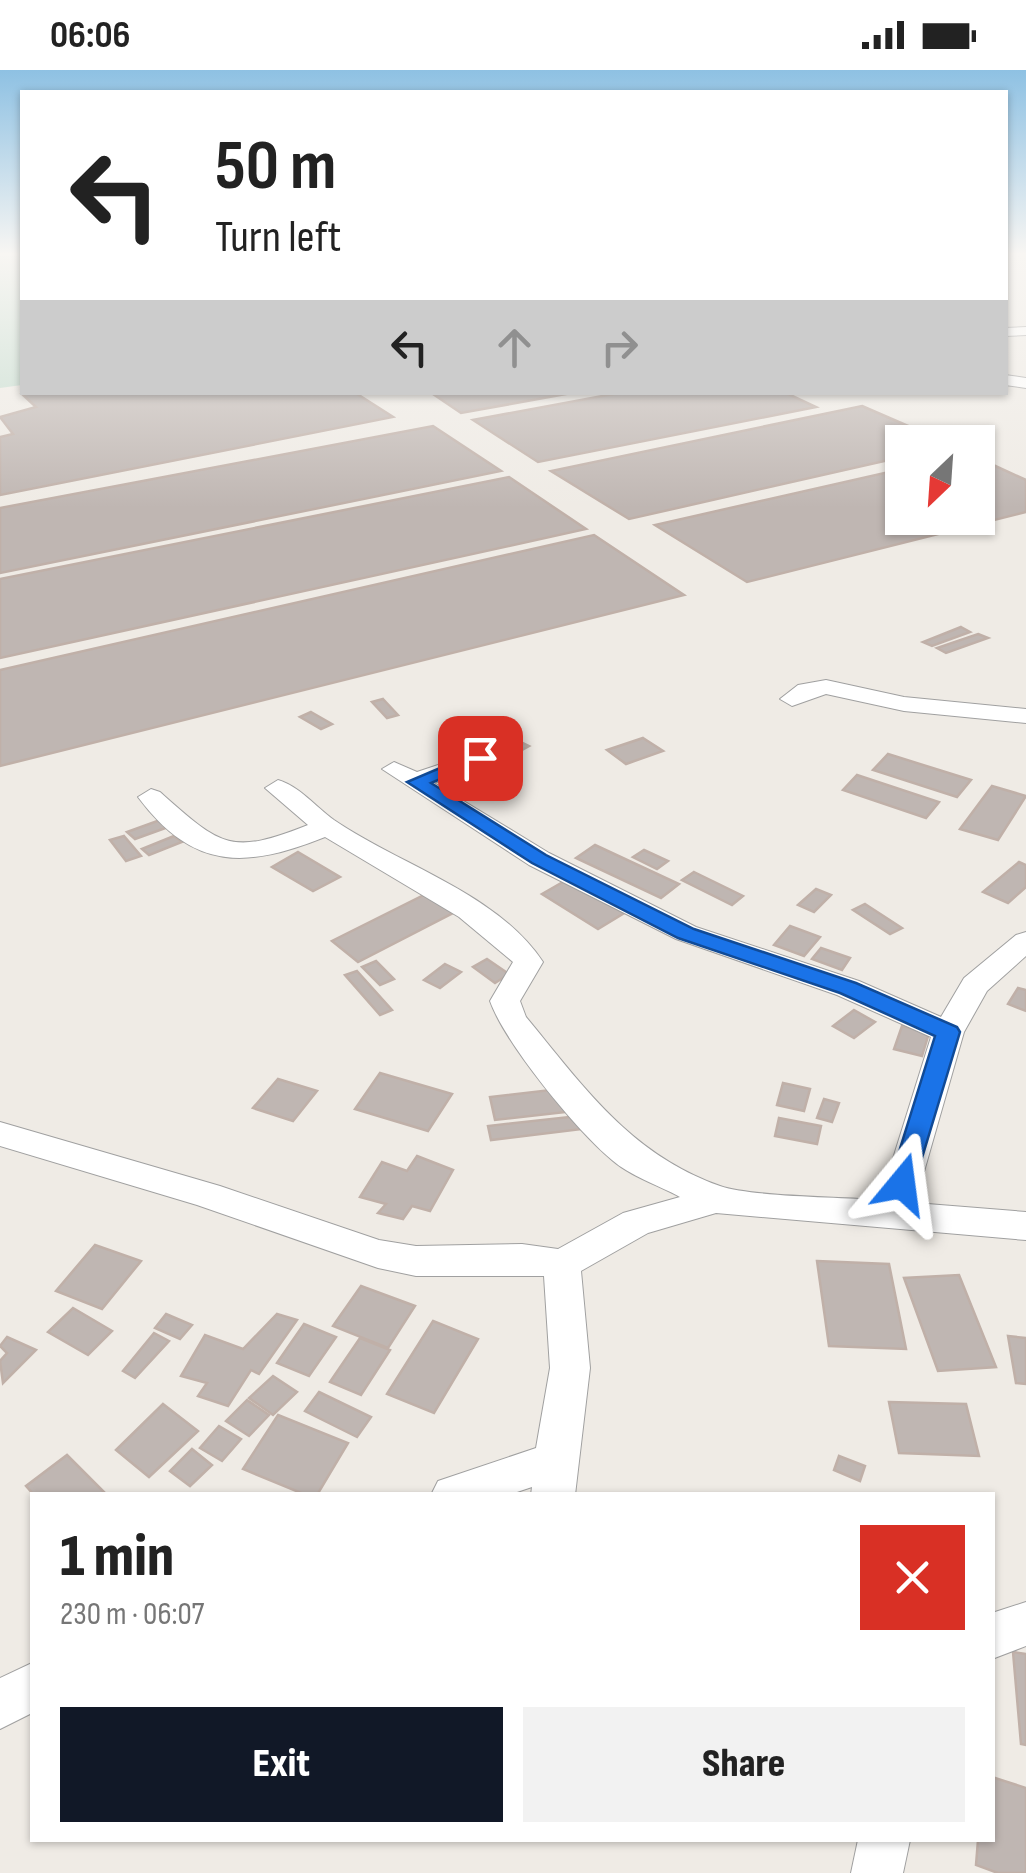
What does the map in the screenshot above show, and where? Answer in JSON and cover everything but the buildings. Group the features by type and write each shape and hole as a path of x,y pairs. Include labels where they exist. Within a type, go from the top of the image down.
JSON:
{"street":[{"path":"792,699 806,690 826,687 904,704 1026,716"},
{"path":"480,758 405,775 539,859 686,933 848,988 948,1032"},
{"path":"278,788 328,827 487,924 525,953 528,962 505,1000 512,1020 600,1129 628,1154 716,1200"},
{"path":"151,797 198,840 234,854 272,849 328,827"},
{"path":"894,1214 948,1032 974,985 1026,941"},
{"path":"0,1134 206,1195 378,1254 416,1261 522,1258 562,1264 636,1223 716,1200 1026,1226"},
{"path":"470,1492 554,1477 570,1368 562,1264"},
{"path":"995,1635 1026,1624"},
{"path":"0,1706 30,1688"},
{"path":"877,1873 884,1842"}],"green space":[{"path":"0,340 20,340 20,385 0,388"}],"route":[{"path":"480,758 416,782 539,859 686,933 848,988 948,1032 902,1184"}]}
